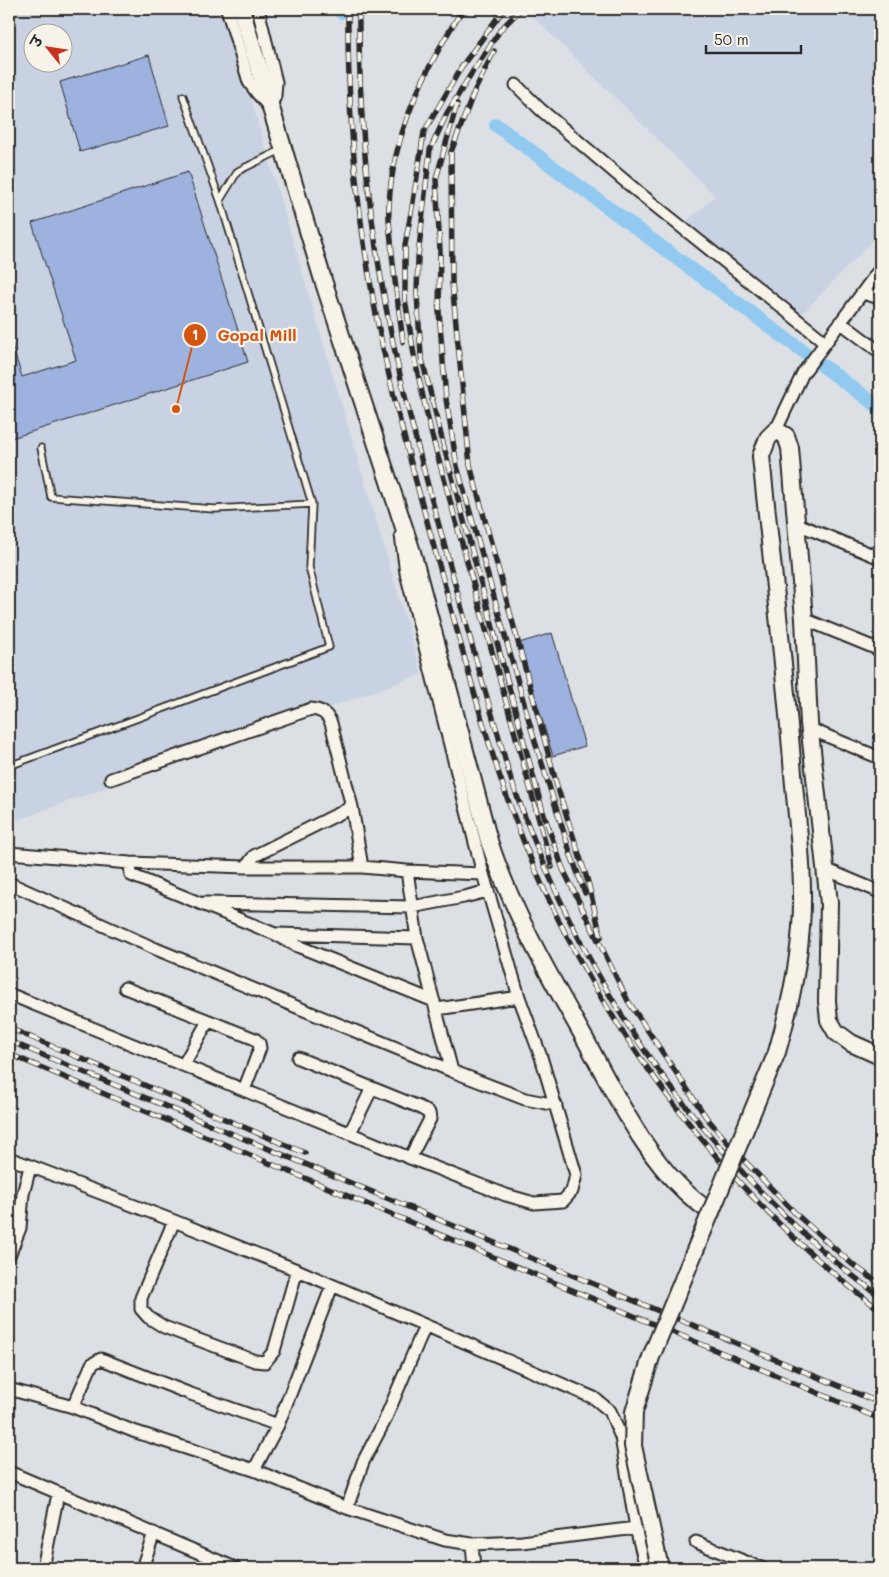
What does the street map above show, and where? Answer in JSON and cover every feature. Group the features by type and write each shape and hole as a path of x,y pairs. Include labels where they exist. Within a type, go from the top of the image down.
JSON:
{"street":[{"path":"227,9 249,82 256,93 268,101"},
{"path":"240,9 323,280 412,552 489,841 500,874 511,901 557,990 625,1112 666,1173 680,1189 711,1212"},
{"path":"258,9 276,82 274,96 268,101"},
{"path":"516,85 540,109 822,347"},
{"path":"660,1568 633,1446 634,1412 651,1357 777,1052 790,1006 801,932 802,892 789,720 761,456 768,438 776,430 803,373 880,269"},
{"path":"862,292 880,298"},
{"path":"840,322 880,352"},
{"path":"776,430 786,436 790,448 804,619 810,728 829,904 827,1000 829,1020 836,1032 851,1043 880,1056"},
{"path":"9,994 410,1158 506,1194 534,1203 563,1201 572,1191 576,1175 541,1057 519,997 483,874 406,573 399,513"},
{"path":"795,523 880,558"},
{"path":"804,619 880,650"},
{"path":"111,779 311,709 318,709 324,712 331,724 352,807 362,867"},
{"path":"810,728 880,758"},
{"path":"246,867 254,856 352,807"},
{"path":"9,853 130,863 246,867 362,867 483,874"},
{"path":"130,863 131,875 275,934 295,945 435,1005 519,997"},
{"path":"825,870 880,892"},
{"path":"407,871 417,938 452,1071"},
{"path":"9,884 165,953 452,1071 525,1099 556,1105"},
{"path":"198,903 412,907 488,891"},
{"path":"275,934 417,938"},
{"path":"126,988 255,1038 260,1048 244,1090"},
{"path":"184,1064 208,1021"},
{"path":"298,1058 429,1112 430,1119 410,1158"},
{"path":"350,1133 372,1088"},
{"path":"9,1158 297,1270 594,1398 610,1410 621,1437 636,1528 646,1568"},
{"path":"9,1256 20,1228 23,1194 30,1167"},
{"path":"174,1221 141,1298 141,1308 148,1317 164,1327 255,1361 265,1362 274,1351 297,1270"},
{"path":"254,1470 278,1425 332,1286"},
{"path":"347,1508 363,1462 384,1422 425,1326"},
{"path":"73,1407 92,1364 101,1359 188,1394 278,1425"},
{"path":"9,1389 73,1407 133,1431 254,1470 347,1508 445,1540 472,1544 522,1542 636,1528"},
{"path":"9,1472 236,1568"},
{"path":"43,1568 58,1494"},
{"path":"142,1568 154,1533"},
{"path":"696,1542 761,1568"},
{"path":"472,1544 474,1568"}],"lane":[{"path":"9,766 329,647 309,567 312,504 220,200 183,96"},
{"path":"220,200 238,171 283,149"},
{"path":"41,448 51,497 214,509 312,504"}],"shaded area":[{"path":"9,9 226,9 264,144 422,674 9,823"},
{"path":"525,9 880,9 880,233 801,315 685,223 715,196"}],"building":[{"path":"149,55 169,126 80,152 60,82"},
{"path":"188,172 248,362 9,439 9,343 11,342 22,377 76,360 32,223"},
{"path":"552,633 585,746 553,756 519,643"}],"waterway":[{"path":"337,9 341,12"},
{"path":"496,125 880,408"}],"railway":[{"path":"348,9 348,54 353,145 363,236 378,327 404,437 475,695 497,768 523,840 552,907 587,972 626,1037 670,1099 718,1158 769,1214 823,1264 880,1310"},
{"path":"359,9 361,99 368,188 381,278 398,366 425,475 483,686 512,781 537,847 558,896 595,969 638,1041 672,1088 727,1155 777,1208 826,1254 880,1296"},
{"path":"403,342 389,219 391,180 396,154 413,103 436,55 463,9"},
{"path":"504,9 462,66 424,132 405,245 405,299 415,361 431,432 552,867"},
{"path":"521,9 501,29 473,71 447,113 430,150 418,257 417,294 421,355 445,451 543,812 563,869 628,1001 706,1117 736,1152 797,1215 852,1264 880,1284"},
{"path":"494,51 474,92 451,152 452,283 470,465 557,786 588,882 601,937"},
{"path":"457,104 436,179 440,251 439,311 446,399 457,466 533,735 585,893"},
{"path":"9,1028 305,1153"},
{"path":"9,1041 880,1403"},
{"path":"9,1054 880,1419"}],"place":[{"name":"Gopal Mill","path":"176,409"}]}
